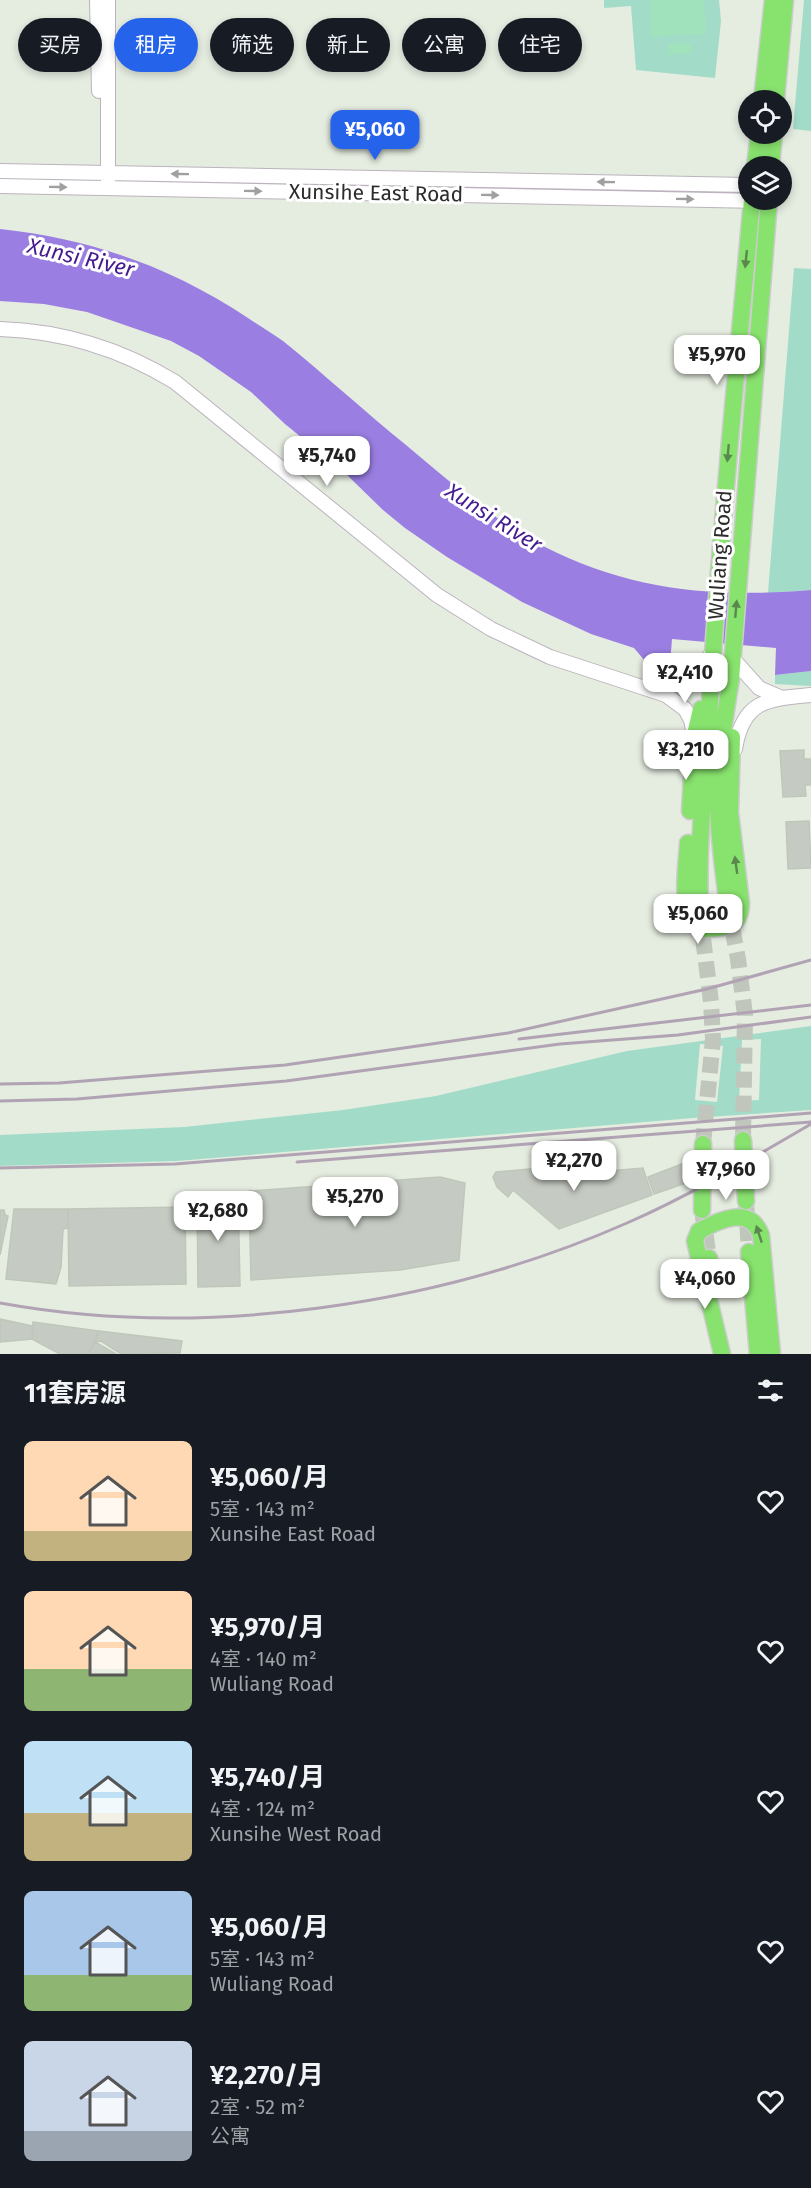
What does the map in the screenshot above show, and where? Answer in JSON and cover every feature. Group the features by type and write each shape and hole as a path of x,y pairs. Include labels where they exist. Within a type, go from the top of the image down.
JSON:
{"main road":[{"path":"763,90 772,0"},
{"path":"777,90 786,0"},
{"name":"Wuliang Road","path":"700,910 699,835 718,574 731,416 756,210"},
{"name":"Wuliang Road","path":"728,904 721,854 718,802 723,727 731,680 740,574 757,210"},
{"path":"711,683 705,694 694,739 686,891 688,911 692,919 706,929 732,925 741,915 730,813 733,712 731,680"},
{"path":"743,1140 746,1201"},
{"path":"702,1210 703,1144"},
{"path":"722,1354 695,1241 699,1231 730,1217 753,1222 757,1225 761,1235 772,1354"},
{"path":"749,1252 758,1354"},
{"path":"709,1258 733,1354"}],"street":[{"path":"97,0 104,172"},
{"path":"104,188 108,0"},
{"name":"Xunsihe East Road","path":"0,171 104,172 738,196"},
{"name":"Xunsihe East Road","path":"0,186 738,197"},
{"path":"0,329 28,330 70,337 132,358 151,368 174,382 418,582 461,611 510,639 550,657 666,695 685,709 691,720 694,739"},
{"path":"649,688 679,683 693,673 713,648"},
{"path":"733,652 759,688 782,698"},
{"path":"731,771 737,735 743,718 751,710 782,698 811,695"}],"shaded area":[{"path":"604,0 719,0 721,21 715,78 636,70 631,6 604,8"},
{"path":"804,0 811,0 811,131 793,129"},
{"path":"794,268 811,269 811,590 768,593"},
{"path":"811,671 811,686 775,684 775,675"},
{"path":"811,1026 811,1110 177,1161 0,1166 0,1135 184,1127 343,1110 436,1096 627,1051","holes":["761,1039 759,1100 739,1101 742,1040","700,1044 723,1046 717,1102 695,1100"]}],"green space":[{"path":"649,0 704,0 706,34 651,37"},
{"path":"691,43 692,53 668,55 668,44"}],"water":[{"name":"Xunsi River","path":"0,229 67,240 130,258 190,284 219,300 283,341 489,512 525,536 576,561 608,573 674,588 741,593 811,590 811,671 775,675 776,648 672,639 670,665 645,661 634,648 591,634 522,602 447,557 405,528 251,392 199,356 171,341 87,312 44,304 0,301"}],"building":[{"path":"804,750 804,759 811,759 811,785 805,785 806,796 783,797 780,751"},
{"path":"809,821 811,868 788,869 786,822"},
{"path":"682,1164 689,1182 654,1194 648,1177"},
{"path":"561,1166 561,1175 643,1168 652,1195 559,1229 513,1190 508,1197 497,1187 493,1177 496,1172"},
{"path":"440,1177 465,1183 459,1260 400,1270 251,1280 249,1191"},
{"path":"238,1196 240,1286 198,1287 197,1197"},
{"path":"185,1207 186,1284 69,1286 68,1209"},
{"path":"14,1209 68,1209 68,1228 63,1229 61,1267 56,1284 6,1279"},
{"path":"0,1210 4,1210 5,1215 8,1216 0,1255"},
{"path":"0,1319 33,1326 32,1339 0,1342"},
{"path":"33,1322 99,1331 88,1354 60,1354 32,1339"},
{"path":"99,1331 182,1341 180,1353 121,1354 101,1341 95,1342"},
{"path":"95,1342 116,1354 88,1354"}],"tunnel":[{"path":"728,905 745,1015 743,1140"},
{"path":"700,914 711,1002 713,1039 703,1144"},
{"path":"746,1201 749,1252"},
{"path":"702,1210 709,1258"}],"railway":[{"path":"0,1084 59,1083 285,1065 508,1033 707,989 811,960"},
{"path":"519,1039 811,1005"},
{"path":"0,1101 77,1099 286,1081 560,1044 678,1035 811,1017"},
{"path":"0,1168 175,1164 811,1113"},
{"path":"297,1162 811,1122"},
{"path":"0,1303 78,1314 157,1318 238,1316 319,1308 400,1295 478,1276 554,1252 627,1223 698,1189 811,1124"}]}
